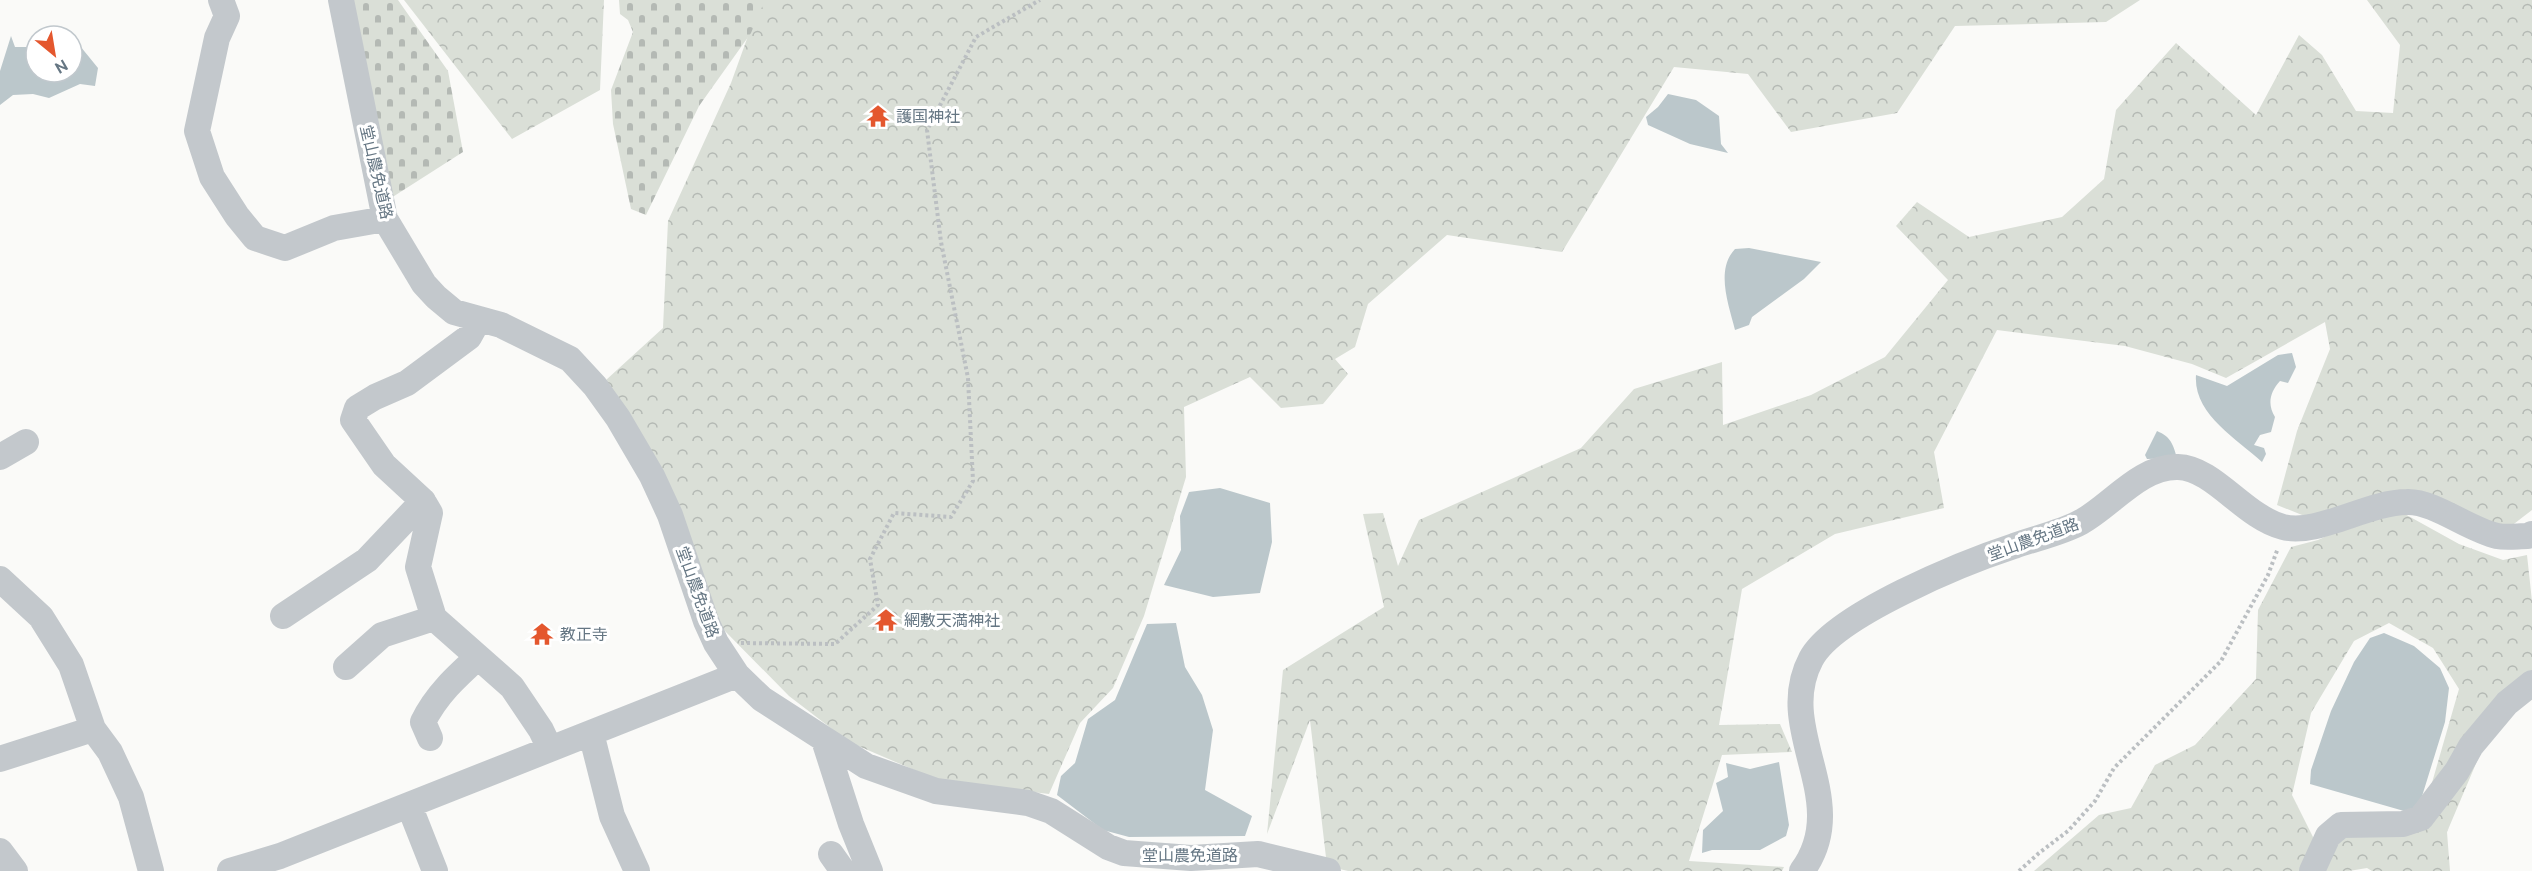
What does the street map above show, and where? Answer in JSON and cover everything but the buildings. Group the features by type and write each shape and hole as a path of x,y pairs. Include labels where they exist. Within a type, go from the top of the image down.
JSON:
{"street":[{"path":"221,0 227,16 217,39 197,131 212,177 237,216 255,238 285,248 334,228 385,219"},
{"name":"堂山農免道路","path":"341,0 385,219 424,284 454,312 501,325 570,359 595,386 618,418 652,476 670,515 706,621 716,643 737,675 762,699 866,766 936,791 1028,803 1051,811 1107,847 1124,853 1191,858 1258,854 1284,866 1328,871"},
{"path":"479,319 468,336 407,383 357,408 353,420 384,465 423,501 430,513 418,567 434,618 512,687 541,730 550,749"},
{"path":"0,457 26,442"},
{"name":"堂山農免道路","path":"1802,871 1817,838 1820,791 1801,724 1802,682 1811,659 1824,640 1871,608 1972,561 2081,522 2142,478 2176,467 2197,470 2259,518 2285,528 2313,527 2379,505 2410,501 2499,536 2532,534"},
{"path":"283,616 367,560 423,501"},
{"path":"0,579 41,617 71,665 93,729 110,752 131,797 151,871"},
{"path":"346,667 382,635 434,618"},
{"path":"430,738 423,722 429,709 451,682 478,657"},
{"path":"230,871 280,856 737,675"},
{"path":"2312,871 2328,836 2341,825 2403,824 2421,818 2457,771 2472,746 2507,703 2532,683"},
{"path":"0,759 93,729"},
{"path":"591,733 612,816 637,871"},
{"path":"824,740 851,824 870,871"},
{"path":"409,805 435,871"},
{"path":"0,851 15,871"}],"path":[{"path":"716,643 835,644 878,605 870,559 894,513 951,517 973,481 968,378 941,242 927,130 976,37 1040,0"},
{"path":"2019,871 2039,852 2068,831 2096,801 2114,768 2221,661 2268,574 2285,528"}],"green space":[{"path":"346,0 398,0 448,71 463,152 391,198"},
{"path":"404,0 604,0 600,90 512,139"},
{"path":"619,0 765,0 751,33 699,106 646,215 631,209 613,124 611,90 633,32 628,20 620,14"},
{"path":"761,0 2140,0 2106,22 1955,26 1897,113 1791,132 1748,74 1674,67 1562,252 1447,235 1368,304 1355,347 1335,359 1348,374 1323,404 1281,408 1250,377 1184,407 1186,477 1144,616 1113,688 1080,723 1049,794 940,781 849,742 789,696 721,627 606,380 663,328 668,221 731,83"},
{"path":"2367,0 2532,0 2532,510 2506,530 2407,491 2312,519 2277,505 2297,431 2330,349 2325,322 2226,378 2192,364 2125,346 1997,330 1934,452 1944,508 1835,534 1742,589 1719,725 1780,724 1792,752 1722,755 1689,861 1784,867 1782,871 1348,871 1327,866 1310,720 1267,834 1283,670 1384,607 1363,514 1383,513 1398,566 1419,520 1581,448 1634,389 1722,362 1723,425 1811,395 1885,357 1948,280 1896,226 1917,202 1969,237 2062,217 2104,179 2116,110 2176,43 2256,115 2299,35 2322,55 2356,111 2393,113 2400,45"},
{"path":"2403,513 2459,544 2503,560 2527,555 2532,601 2532,673 2427,800 2459,689 2433,648 2389,623 2354,641 2311,713 2292,795 2314,839 2302,871 2034,871 2099,815 2131,808 2155,765 2195,745 2256,679 2258,610 2291,547 2318,540 2357,522"},
{"path":"2483,747 2447,832 2450,871 2372,871 2367,868 2324,871 2339,837 2415,828"}],"shaded area":[{"path":"11,36 15,47 24,47 24,84 80,84 49,98 33,94 13,95 0,105 0,71"},
{"path":"84,51 98,68 95,86 80,84 84,84"},
{"path":"1668,94 1696,100 1719,116 1721,144 1728,153 1690,144 1648,125 1646,117"},
{"path":"1749,248 1821,262 1804,279 1752,317 1749,325 1735,330 1725,288 1726,267 1735,249"},
{"path":"2292,353 2296,367 2288,383 2280,381 2272,394 2270,403 2275,417 2271,432 2260,435 2254,445 2264,448 2266,454 2262,462 2229,435 2209,414 2197,389 2196,375 2227,386 2278,355"},
{"path":"2157,431 2171,442 2177,458 2147,459 2145,455"},
{"path":"1220,488 1270,503 1272,542 1260,593 1213,597 1164,585 1181,550 1180,516 1189,492"},
{"path":"1176,623 1185,667 1202,695 1213,730 1205,790 1252,816 1245,836 1129,837 1103,830 1057,795 1061,776 1075,763 1088,719 1115,700 1147,624"},
{"path":"2384,633 2414,646 2440,668 2449,688 2445,722 2419,806 2404,811 2310,784 2311,770 2331,711 2354,662 2370,638"},
{"path":"1779,762 1789,825 1786,836 1760,850 1712,850 1702,853 1703,830 1723,811 1716,783 1728,777 1726,763 1750,769"}],"place":[{"name":"護国神社","path":"878,116"},
{"name":"網敷天満神社","path":"886,620"},
{"name":"教正寺","path":"542,634"}]}
